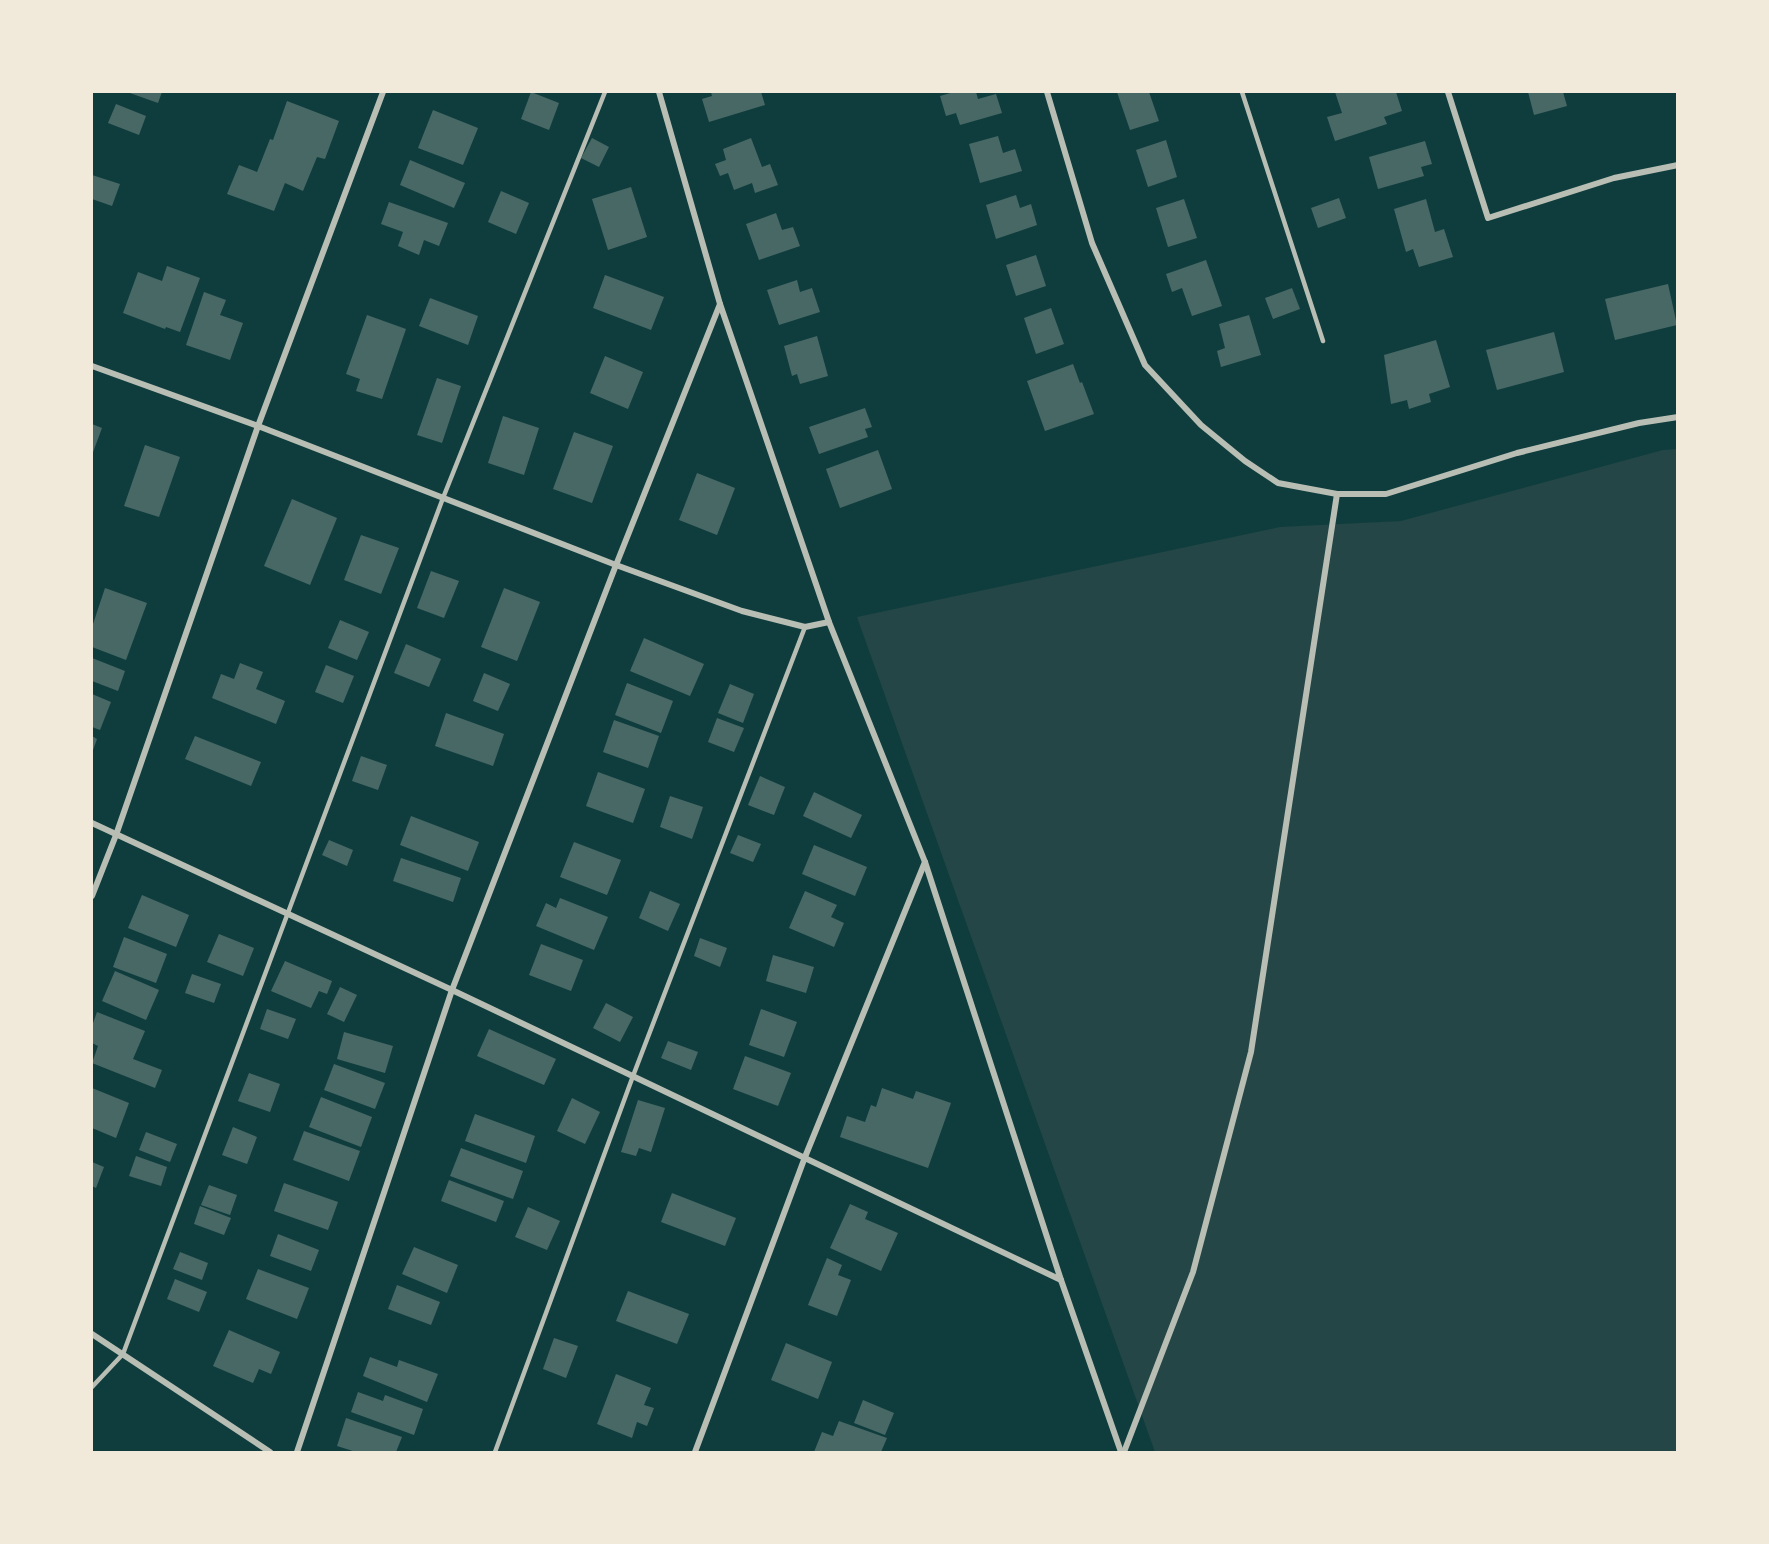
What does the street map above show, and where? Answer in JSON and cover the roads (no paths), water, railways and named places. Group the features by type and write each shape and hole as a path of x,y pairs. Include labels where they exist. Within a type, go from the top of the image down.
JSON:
{"street":[{"path":"92,896 116,835 258,426 383,92"},
{"path":"659,92 720,304 829,622 925,862 1060,1280 1122,1452"},
{"path":"1047,92 1092,243 1145,365 1201,425 1245,461 1278,483 1337,494 1386,494 1517,453 1639,423 1677,417"},
{"path":"1448,92 1488,218 1614,178 1677,165"},
{"path":"297,1452 452,990 616,565 720,304"},
{"path":"92,366 258,426 616,565 742,611 805,627 829,622"},
{"path":"1122,1452 1193,1272 1251,1053 1337,494"},
{"path":"92,823 452,990 1060,1280"},
{"path":"695,1452 805,1157 925,862"},
{"path":"92,1334 270,1452"}],"lane":[{"path":"92,1387 123,1354 443,498 605,92"},
{"path":"1242,92 1323,340"},
{"path":"495,1452 633,1076 805,627"}]}
